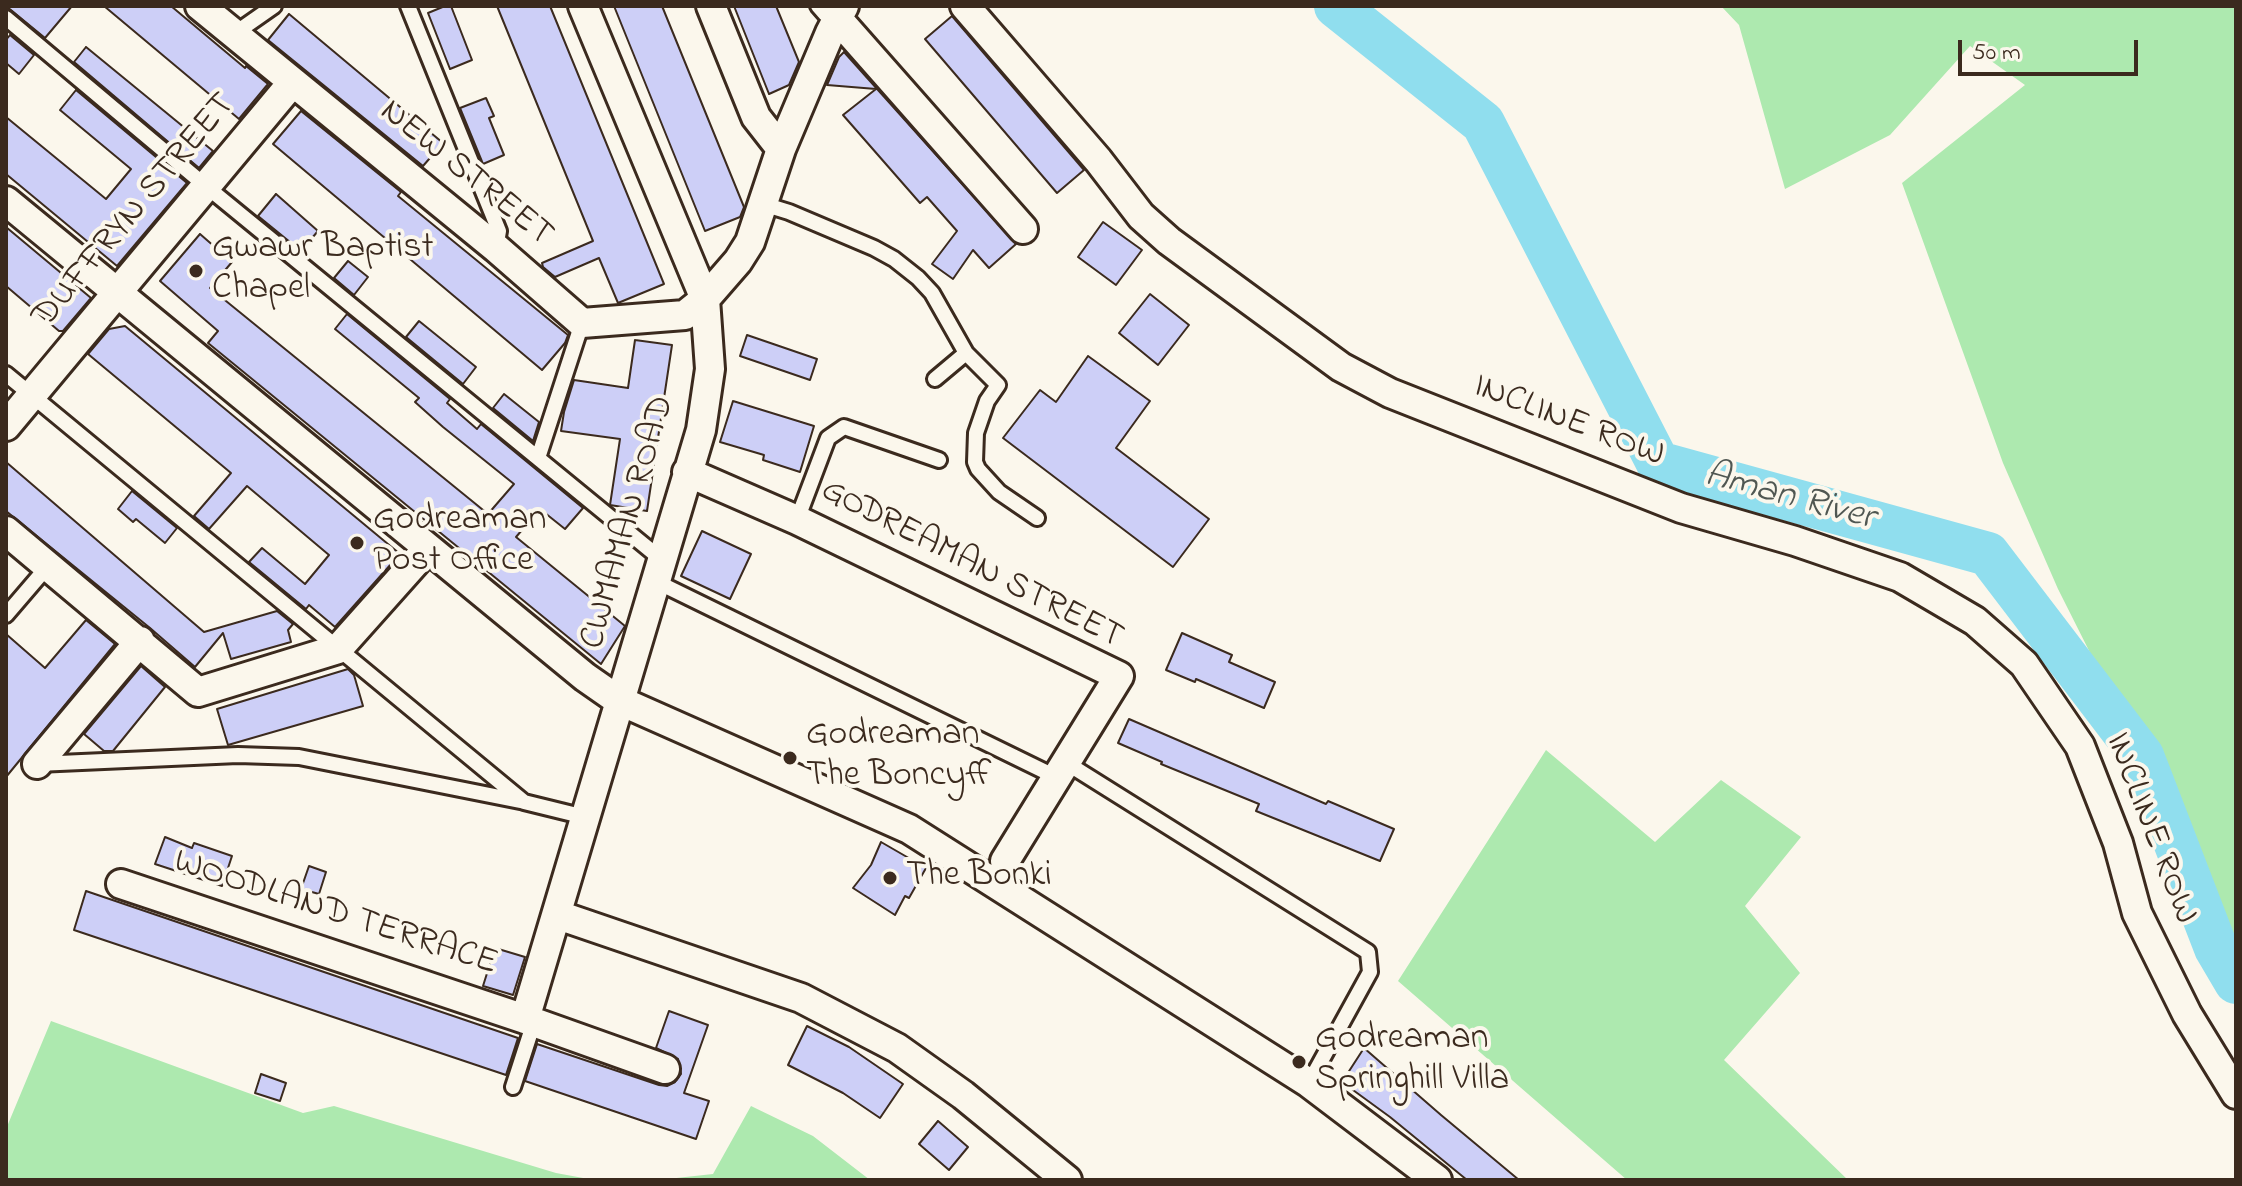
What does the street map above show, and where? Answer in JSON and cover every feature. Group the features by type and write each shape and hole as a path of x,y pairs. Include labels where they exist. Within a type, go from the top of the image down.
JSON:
{"street":[{"name":"NEW STREET","path":"200,6 496,248 582,323"},
{"name":"CWMAMAN ROAD","path":"583,6 705,299 710,369 701,430 618,700"},
{"path":"711,6 756,117 781,149"},
{"name":"INCLINE ROW","path":"965,6 1098,160 1141,216 1169,241 1341,367 1390,393 1681,508 1795,541 1900,577 1975,621 2024,664 2080,746 2118,843 2137,913 2187,1014 2236,1094"},
{"path":"582,323 685,315 705,299 738,261 750,242 833,10 1023,229"},
{"name":"DUFFRYN STREET","path":"6,426 292,83"},
{"path":"6,201 585,677 618,700 909,829 1309,1083 1437,1180"},
{"name":"GODREAMAN STREET","path":"687,472 797,520 1119,676 1005,861"},
{"path":"6,531 198,692 338,649 428,548"},
{"path":"37,764 140,641"},
{"name":"WOODLAND TERRACE","path":"530,1020 618,700"},
{"name":"WOODLAND TERRACE","path":"121,884 530,1020 665,1069"},
{"path":"558,915 801,998 883,1041 963,1095 1067,1180"}],"lane":[{"path":"234,34 274,6"},
{"path":"408,6 499,231 496,248"},
{"path":"6,18 538,458 658,570 1061,769 1368,952 1370,972 1309,1083"},
{"path":"763,204 789,212 894,259 932,293 966,353 998,385 987,401 976,433 974,452 978,469 999,492 1037,518"},
{"path":"538,458 582,323"},
{"path":"935,379 966,353"},
{"path":"6,374 524,802"},
{"path":"797,520 828,438 844,427 939,460"},
{"path":"6,615 48,566"},
{"path":"37,764 238,755 299,757 585,817"},
{"path":"513,1087 530,1020"}],"green space":[{"path":"1721,6 2236,6 2236,982 2216,948 2142,756 2058,589 2003,463 1902,183 2025,85 1970,46 1890,135 1785,189 1739,25"},
{"path":"1546,750 1655,842 1721,780 1801,837 1745,906 1800,973 1724,1060 1848,1180 1627,1180 1398,981"},
{"path":"51,1021 303,1113 334,1106 556,1173 594,1180 6,1180 6,1129"},
{"path":"751,1106 813,1136 870,1180 658,1180 713,1174"}],"building":[{"path":"6,6 72,6 45,38"},
{"path":"104,6 171,6 268,84 239,119"},
{"path":"451,6 472,60 450,69 428,13"},
{"path":"497,6 550,6 664,284 618,303 599,258 555,277 543,267 542,263 593,241"},
{"path":"614,6 662,6 744,207 740,217 705,231"},
{"path":"734,6 776,6 799,62 789,85 769,94"},
{"path":"289,14 443,143 423,166 268,40"},
{"path":"952,16 1084,170 1057,193 925,39"},
{"path":"10,35 34,55 19,74 6,63 6,40"},
{"path":"86,47 213,151 199,168 74,62"},
{"path":"844,52 1016,244 989,268 973,250 953,279 932,264 957,231 927,197 920,203 843,115 876,89 827,85"},
{"path":"76,90 187,183 117,266 6,174 6,117 106,199 131,169 60,110"},
{"path":"486,98 494,116 489,118 504,155 483,164 460,108"},
{"path":"301,111 401,192 398,196 568,335 542,370 273,144"},
{"path":"276,194 318,231 301,251 258,216"},
{"path":"1103,222 1142,250 1116,285 1078,257"},
{"path":"6,227 91,298 63,331 59,331 6,286"},
{"path":"200,234 232,262 210,288 488,514 514,484 443,427 415,402 419,398 335,329 347,314 450,399 447,403 477,429 481,424 583,508 565,529 540,509 516,537 625,626 601,664 208,343 218,331 160,281"},
{"path":"348,261 368,277 354,295 334,278"},
{"path":"1150,294 1189,325 1158,365 1119,333"},
{"path":"419,321 476,367 463,384 406,337"},
{"path":"125,326 400,554 335,627 309,605 306,609 249,562 262,548 305,584 329,555 247,486 209,529 194,516 231,473 88,354 109,329"},
{"path":"747,335 817,359 810,380 740,356"},
{"path":"635,340 672,345 647,511 610,505 620,439 561,431 574,380 628,388"},
{"path":"1088,356 1150,401 1116,448 1209,519 1173,567 1003,438 1040,390 1056,402"},
{"path":"504,394 539,422 533,441 493,408"},
{"path":"733,401 814,426 800,472 763,460 764,455 720,442"},
{"path":"6,462 204,632 277,611 293,624 288,630 291,642 231,659 223,633 195,667 6,511"},
{"path":"132,491 177,528 165,543 136,519 133,522 118,509"},
{"path":"702,531 751,554 730,599 681,576"},
{"path":"86,620 115,644 6,777 6,634 45,668"},
{"path":"1182,633 1232,655 1229,662 1275,682 1264,708 1196,679 1195,682 1166,670"},
{"path":"141,666 165,687 113,751 104,751 84,734"},
{"path":"348,669 354,675 363,706 228,745 217,709"},
{"path":"1129,719 1326,804 1328,801 1394,829 1380,861 1256,811 1259,804 1118,743"},
{"path":"165,837 192,848 194,843 232,856 222,886 155,864"},
{"name":"The Bonki","path":"881,842 926,868 895,915 853,888 871,865"},
{"path":"309,866 326,872 319,894 301,889"},
{"path":"86,891 518,1038 506,1075 74,930"},
{"path":"495,948 525,957 513,995 483,986"},
{"path":"669,1011 708,1025 684,1093 709,1101 696,1139 525,1081 537,1044 667,1086 681,1074 678,1059 656,1048"},
{"path":"807,1026 849,1047 903,1084 880,1118 843,1093 788,1065"},
{"path":"1364,1048 1519,1180 1467,1180 1342,1082"},
{"path":"261,1074 286,1083 280,1101 255,1093"},
{"path":"938,1121 968,1147 949,1170 919,1144"}],"waterway":[{"name":"Aman River","path":"1336,6 1483,123 1658,463 1988,554 2142,756 2216,948 2236,982"}],"place":[{"name":"Gwawr Baptist Chapel","path":"196,271"},
{"name":"Godreaman Post Office","path":"357,543"},
{"name":"Godreaman The Boncyff","path":"790,758"},
{"name":"The Bonki","path":"890,878"},
{"name":"Godreaman Springhill Villa","path":"1299,1062"}]}
